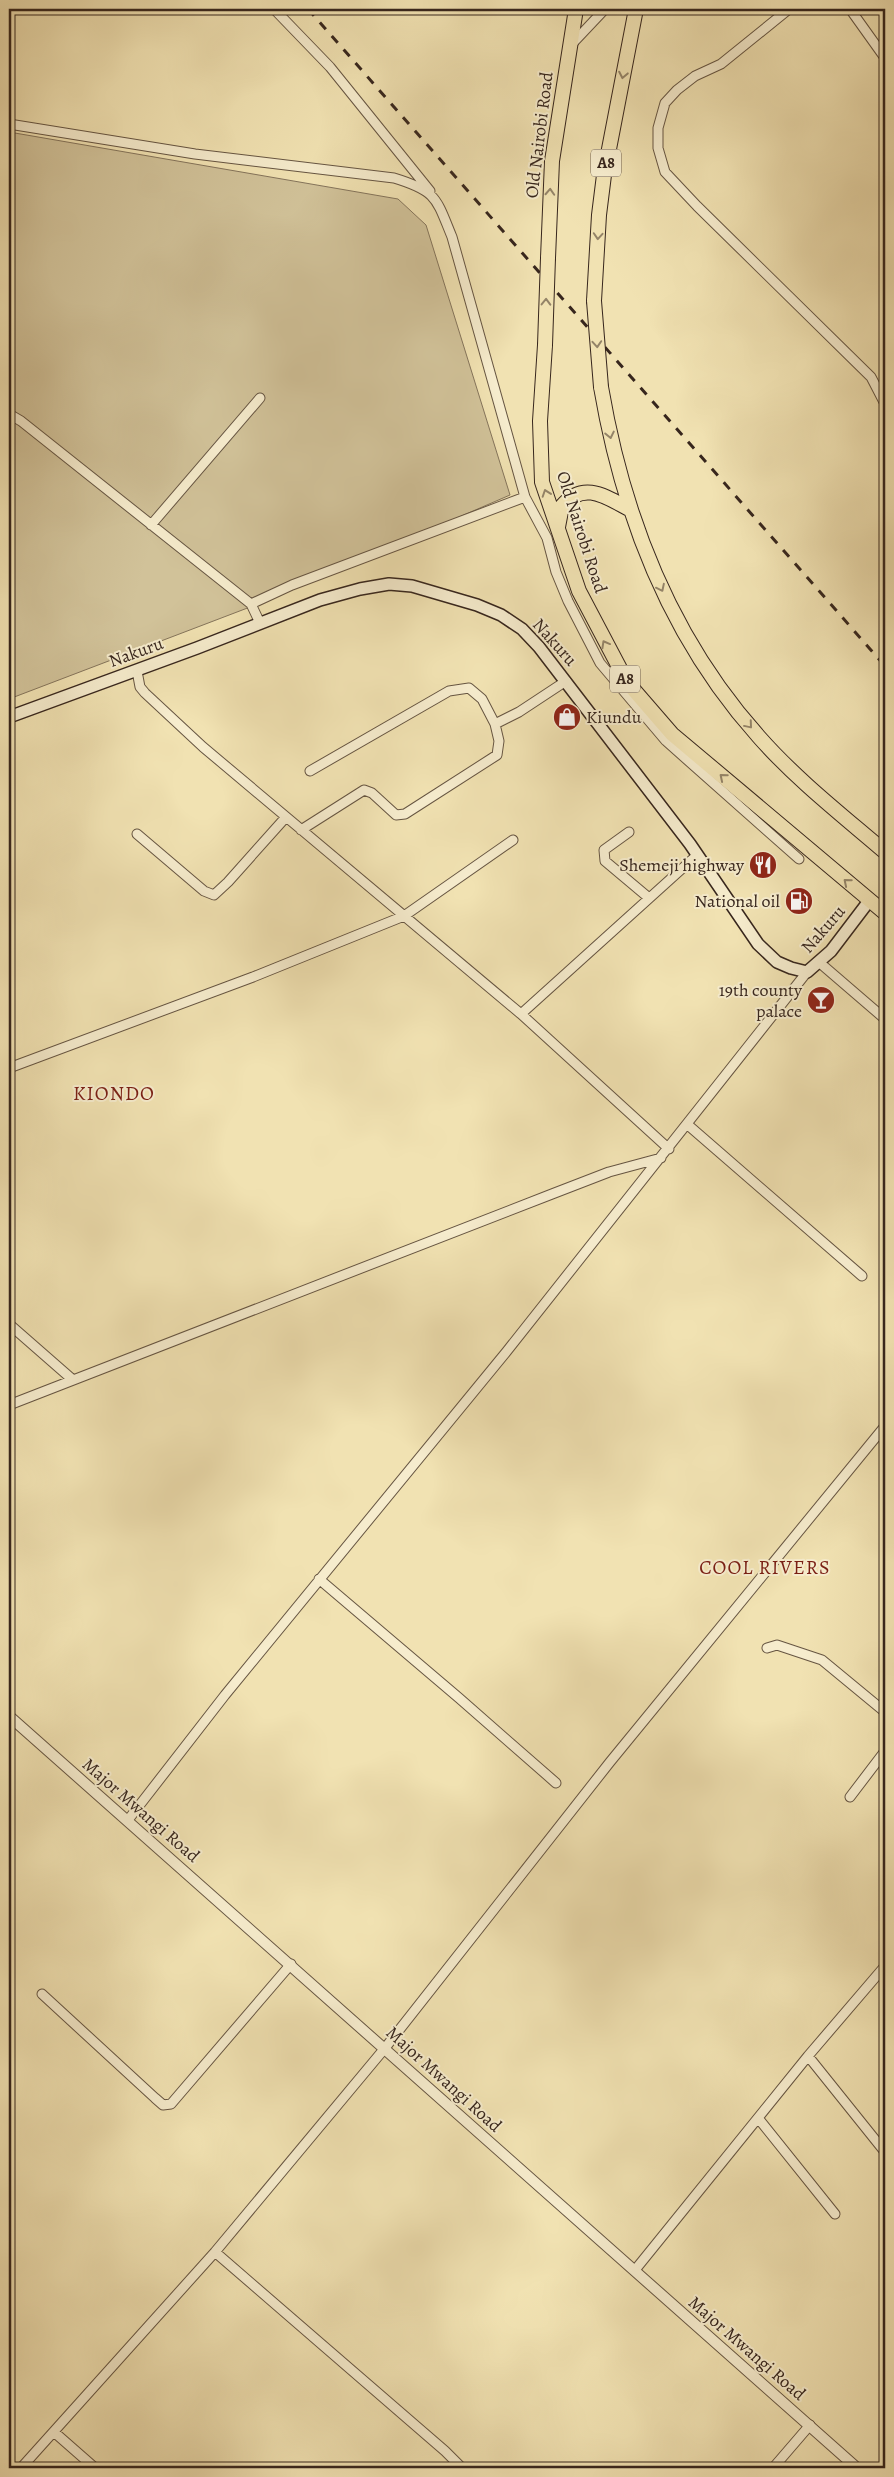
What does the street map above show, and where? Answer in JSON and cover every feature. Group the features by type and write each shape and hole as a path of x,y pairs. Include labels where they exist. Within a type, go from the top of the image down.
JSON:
{"highway":[{"name":"A8","path":"636,9 603,183 599,215 594,301 601,387 617,465 631,510 659,585 694,648 719,687 754,731 782,762 809,788 885,852"},
{"name":"Old Nairobi Road","path":"575,10 552,161 540,421 542,482 567,559 587,610 627,682 646,706 672,734 885,913"},
{"path":"558,527 562,506 578,493 593,492 631,510"}],"main road":[{"name":"Nakuru","path":"9,717 136,671 320,600 360,589 389,584 412,586 477,604 501,615 522,629 566,681 690,844 696,856 758,944 777,962 807,972 820,963 831,951 869,901"}],"street":[{"path":"274,9 330,67 434,196 452,237 525,497 547,538 556,572 568,601 600,663 666,741 799,859"},
{"path":"570,46 605,9"},
{"path":"789,9 721,64 695,76 677,90 665,103 658,128 658,148 665,172 697,206 871,377 885,404"},
{"path":"850,9 885,58"},
{"path":"9,124 195,154 394,178 416,185 434,196"},
{"path":"151,525 260,398"},
{"path":"9,414 21,421 251,604 260,624"},
{"path":"251,604 292,584 525,497"},
{"path":"136,671 140,687 145,693 203,747 521,1014 669,1148"},
{"path":"495,724 519,712 566,681"},
{"path":"301,830 364,790 372,794 396,816 405,814 497,755 499,741 495,724 482,699 469,688 449,691 310,770"},
{"path":"137,834 204,891 214,895 286,817"},
{"path":"629,832 604,850 605,861 649,898"},
{"path":"9,1068 253,978 404,916 513,840"},
{"path":"521,1014 696,856"},
{"path":"820,963 885,1019"},
{"path":"128,1820 225,1695 469,1398 662,1158 807,972"},
{"path":"688,1124 862,1276"},
{"path":"9,1405 601,1175 662,1158"},
{"path":"9,1324 73,1380"},
{"path":"20,2468 215,2252 385,2048 623,1747 885,1426"},
{"path":"319,1579 556,1783"},
{"path":"767,1648 777,1645 822,1660 885,1712"},
{"name":"Major Mwangi Road","path":"9,1716 810,2424 857,2468"},
{"path":"850,1798 885,1751"},
{"path":"42,1994 155,2098 163,2104 171,2104 291,1964"},
{"path":"635,2270 808,2056 885,1966"},
{"path":"808,2056 885,2152"},
{"path":"758,2118 835,2214"},
{"path":"215,2252 445,2451 462,2468"},
{"path":"773,2468 810,2424"},
{"path":"54,2432 95,2468"}],"shaded area":[{"path":"9,132 398,199 426,225 510,495 258,604 9,699"}],"railway":[{"path":"308,9 885,666"}],"place":[{"name":"Kiundu","path":"567,717"},
{"name":"Shemeji highway","path":"763,865"},
{"name":"National oil","path":"799,901"},
{"name":"19th county palace","path":"821,1000"}],"district":[{"name":"KIONDO","path":"114,1093"},
{"name":"COOL RIVERS","path":"765,1567"}]}
